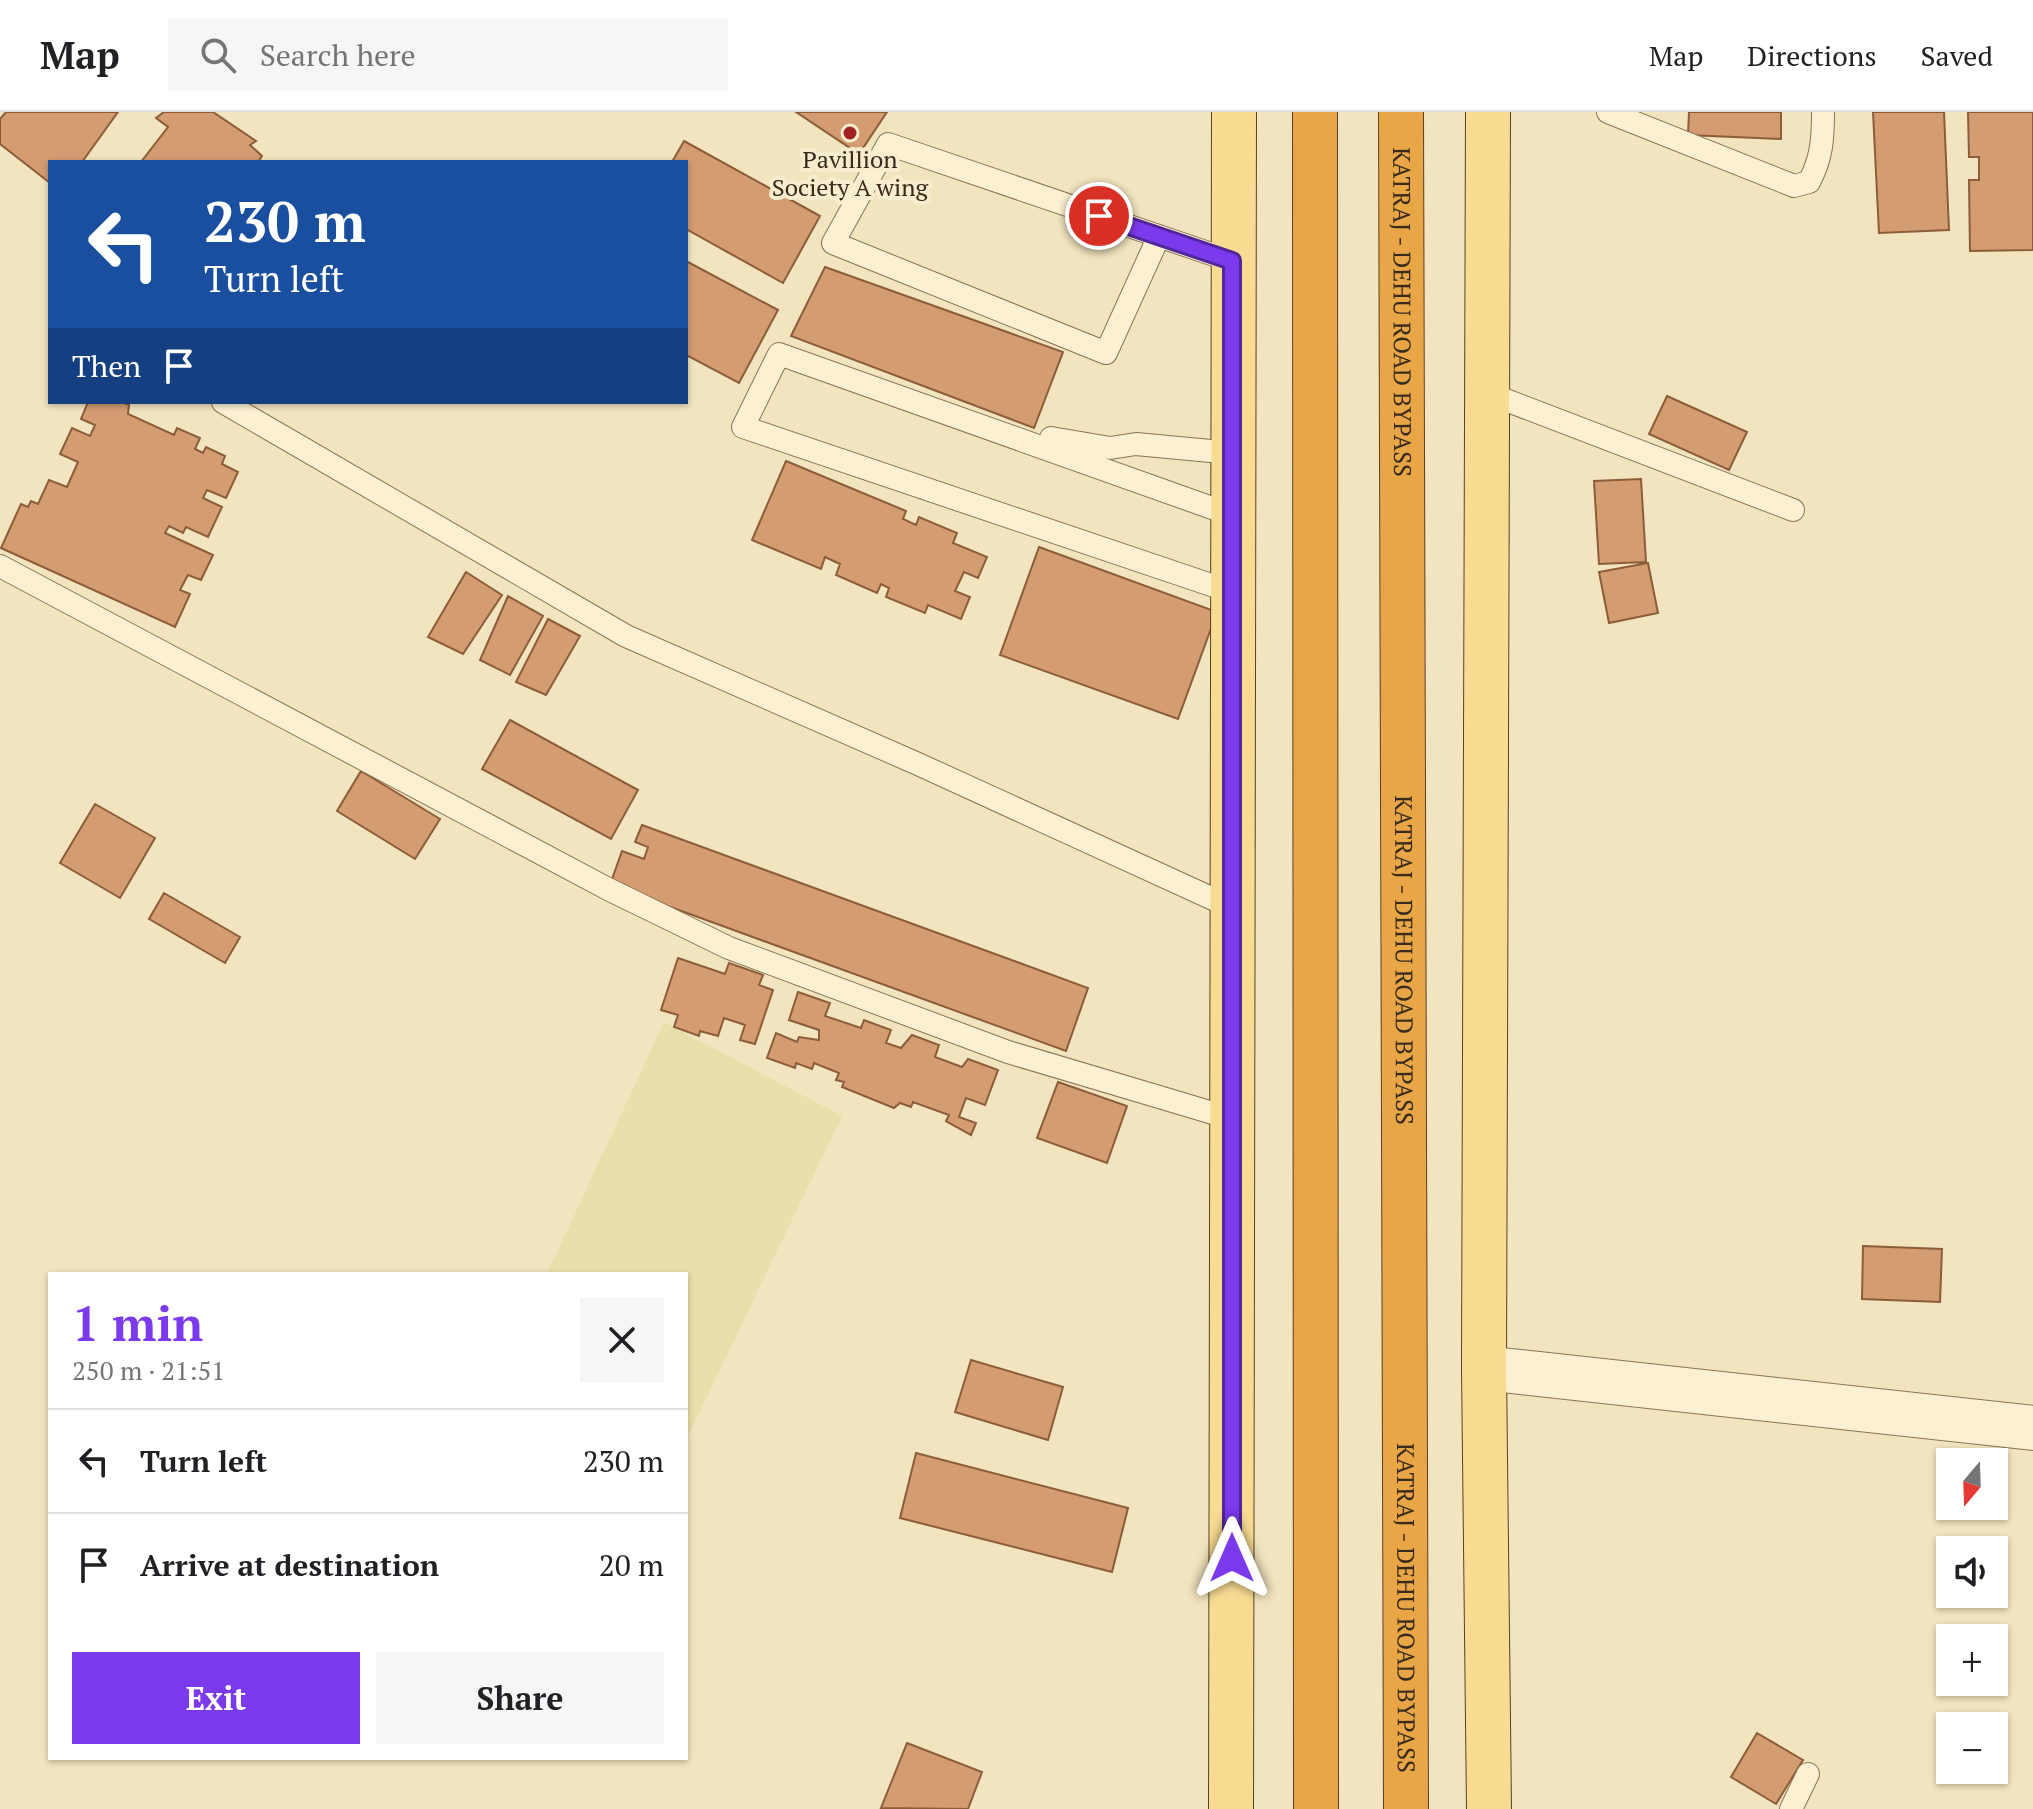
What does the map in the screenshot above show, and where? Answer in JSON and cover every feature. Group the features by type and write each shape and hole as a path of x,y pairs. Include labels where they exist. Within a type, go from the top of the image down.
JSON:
{"highway":[{"path":"1315,112 1316,1809"},
{"name":"KATRAJ - DEHU ROAD BYPASS","path":"1401,112 1406,1809"}],"main road":[{"path":"1231,1809 1234,112"},
{"path":"1488,112 1490,394 1484,1368 1489,1809"}],"street":[{"path":"1484,1368 2033,1428"}],"lane":[{"path":"1608,112 1664,122 1794,186 1809,182 1817,168 1823,147 1823,112"},
{"path":"1159,236 1106,353 833,243 888,144 1159,236 1232,261"},
{"path":"788,341 1052,439 1110,448 1136,444 1232,453"},
{"path":"1232,515 779,354 743,427 1232,592"},
{"path":"1490,394 1793,510"},
{"path":"226,404 626,636 918,764 1233,908"},
{"path":"0,566 608,889 729,948 1008,1052 1233,1119"},
{"path":"1791,1809 1808,1774"}],"shaded area":[{"path":"664,1022 842,1116 688,1436 688,1272 548,1272"}],"building":[{"path":"6,112 118,112 83,160 48,160 48,181 0,144 0,119"},
{"path":"164,112 213,112 256,141 250,145 262,156 259,160 143,160 168,127 156,118"},
{"name":"Pavillion Society A wing","path":"796,112 887,112 859,154"},
{"path":"1689,112 1781,112 1781,139 1688,135"},
{"path":"1873,112 1944,112 1949,230 1879,233"},
{"path":"1968,112 2033,112 2033,250 1970,251 1969,180 1979,180 1979,157 1969,157"},
{"path":"684,141 820,216 783,283 688,230 688,160 673,160"},
{"path":"688,262 778,310 739,383 688,356"},
{"path":"825,267 1063,352 1034,428 791,336"},
{"path":"1667,396 1747,432 1729,470 1649,434"},
{"path":"87,404 127,404 128,414 174,435 177,428 200,438 195,449 203,453 206,447 225,456 222,464 238,472 226,498 207,490 203,498 222,507 208,537 186,527 183,533 169,526 165,533 213,555 201,580 188,575 180,590 190,594 175,627 1,548 21,504 28,507 31,501 38,504 49,480 67,487 78,462 60,454 72,428 90,436 95,425 81,419"},
{"path":"786,461 906,511 903,519 916,525 919,517 957,533 953,543 987,557 978,578 964,572 955,591 970,597 961,619 928,605 925,613 886,597 889,588 881,584 877,593 836,575 840,564 825,557 821,569 752,540"},
{"path":"1641,479 1646,562 1599,564 1594,481"},
{"path":"1039,547 1217,612 1178,719 1000,655"},
{"path":"1648,563 1658,613 1609,623 1599,572"},
{"path":"466,572 502,595 463,654 428,637"},
{"path":"508,596 543,616 510,675 480,660"},
{"path":"548,619 580,636 546,695 516,682"},
{"path":"510,720 638,790 611,839 482,769"},
{"path":"361,771 440,819 415,859 337,811"},
{"path":"95,804 155,838 120,898 60,863"},
{"path":"642,825 1088,988 1066,1051 610,885 622,851 644,859 648,847 635,842"},
{"path":"164,893 240,937 225,963 149,919"},
{"path":"678,958 725,974 729,963 763,975 759,985 773,990 755,1044 740,1040 745,1025 724,1018 718,1036 700,1031 699,1036 674,1027 678,1015 661,1010"},
{"path":"798,992 830,1003 825,1016 861,1028 864,1020 891,1030 886,1043 901,1048 912,1035 939,1045 935,1057 962,1067 968,1059 998,1070 985,1105 966,1098 959,1117 976,1123 971,1135 946,1121 949,1115 913,1102 911,1107 900,1103 894,1108 842,1087 844,1082 836,1080 839,1073 814,1063 812,1069 796,1063 795,1068 767,1058 776,1033 797,1042 799,1037 819,1040 819,1030 789,1020"},
{"path":"1058,1082 1127,1106 1107,1163 1037,1138"},
{"path":"1863,1246 1942,1249 1940,1302 1862,1299"},
{"path":"971,1360 1063,1387 1048,1440 955,1412"},
{"path":"916,1453 1128,1508 1112,1572 900,1518"},
{"path":"1757,1733 1803,1760 1776,1804 1731,1777"},
{"path":"907,1743 982,1772 968,1809 881,1808"}],"place":[{"name":"Pavillion Society A wing","path":"850,133"}],"route":[{"path":"1099,216 1232,261 1232,1558"}]}
